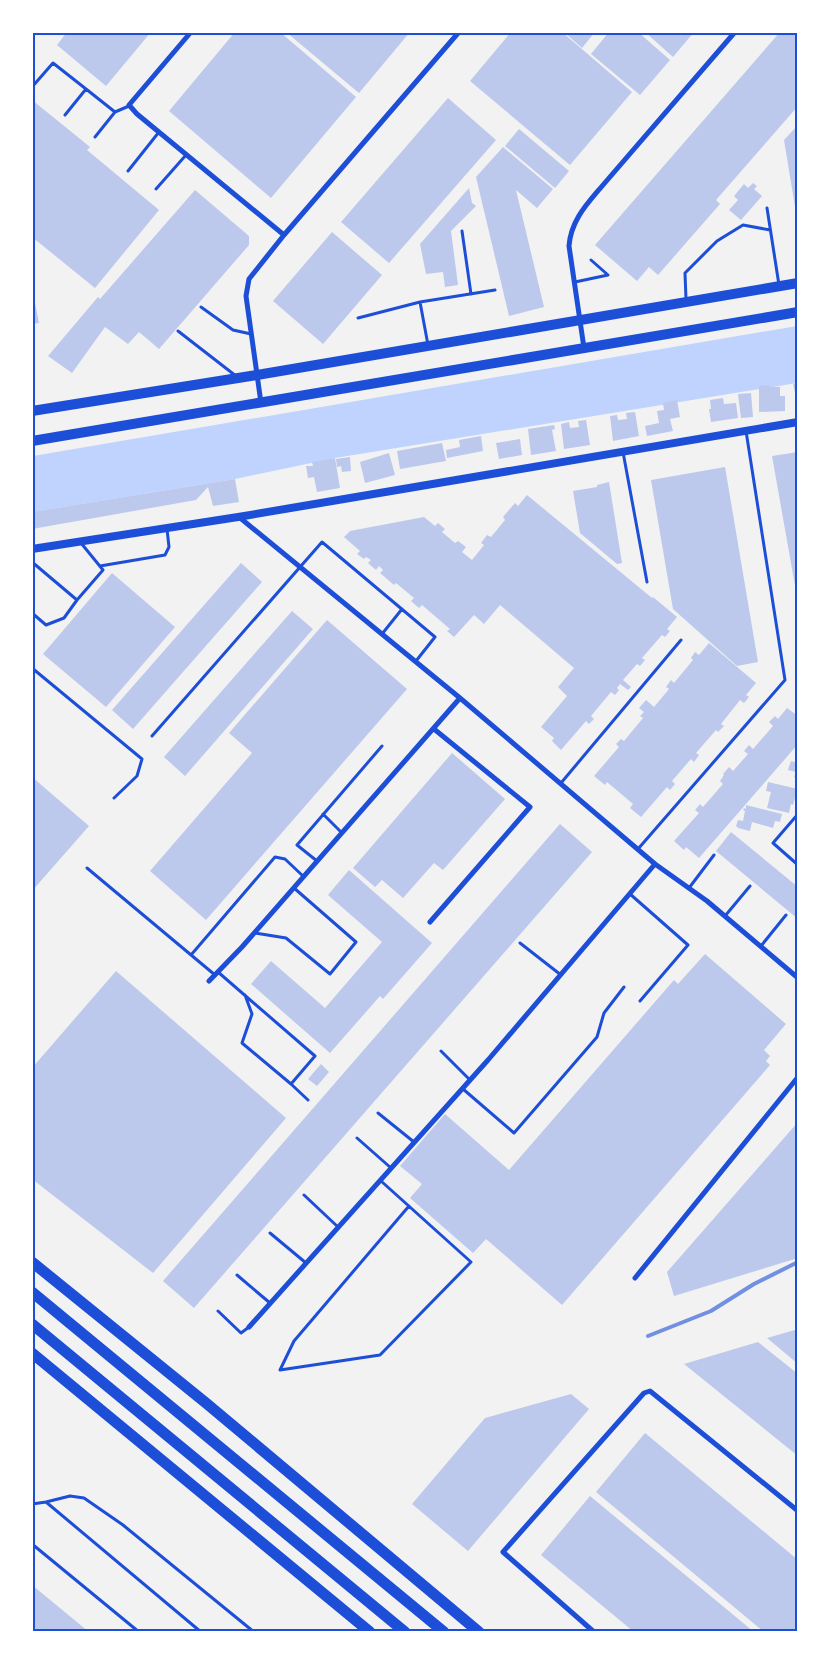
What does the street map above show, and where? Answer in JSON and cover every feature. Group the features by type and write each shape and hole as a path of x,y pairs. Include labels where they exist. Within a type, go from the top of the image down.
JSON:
{"highway":[{"path":"32,410 239,378 798,283"},
{"path":"32,441 798,312"},
{"path":"32,1262 266,1452 479,1632"},
{"path":"32,1292 444,1632"},
{"path":"32,1324 404,1632"},
{"path":"32,1353 370,1632"}],"street":[{"path":"191,32 129,105 137,114 284,235"},
{"path":"261,403 246,296 249,279 284,235 459,32"},
{"path":"584,349 568,246 570,235 578,216 735,32"},
{"path":"32,549 238,517 798,422"},
{"path":"238,517 460,698 656,864 725,916 797,977"},
{"path":"209,981 304,877 460,698"},
{"path":"430,922 530,807 434,729"},
{"path":"249,1327 470,1080 656,864"},
{"path":"634,1278 798,1077"},
{"path":"594,1632 503,1552 644,1393 650,1391 798,1511"}],"lane":[{"path":"32,87 52,63 115,112"},
{"path":"65,115 86,89"},
{"path":"95,137 115,112 129,105"},
{"path":"128,172 159,132"},
{"path":"156,189 186,154"},
{"path":"767,208 779,286"},
{"path":"686,302 685,273 717,241 743,225 770,230"},
{"path":"462,230 471,294"},
{"path":"574,282 608,275 591,260"},
{"path":"358,318 420,302 495,290"},
{"path":"420,302 428,346"},
{"path":"201,307 233,330 251,334"},
{"path":"178,331 239,378"},
{"path":"638,849 785,680 746,431"},
{"path":"623,452 647,582"},
{"path":"100,566 165,555 169,547 167,528"},
{"path":"32,613 46,625 64,618 103,570 79,542"},
{"path":"152,736 322,542 435,637 416,662"},
{"path":"32,562 77,600"},
{"path":"382,634 402,609"},
{"path":"560,784 681,640"},
{"path":"32,668 142,759 137,776 114,798"},
{"path":"318,861 297,845 382,746"},
{"path":"324,814 342,833"},
{"path":"798,814 773,843 798,865"},
{"path":"688,888 714,855"},
{"path":"191,955 275,857 285,859 304,877"},
{"path":"87,868 191,955 245,995 315,1056 291,1084"},
{"path":"725,916 750,886"},
{"path":"254,933 286,938 330,974 356,942 294,888"},
{"path":"630,894 688,945 640,1001"},
{"path":"761,947 786,915"},
{"path":"520,943 560,975"},
{"path":"462,1089 514,1133 597,1037 604,1013 624,987"},
{"path":"245,995 252,1014 242,1043 308,1100"},
{"path":"440,1051 470,1080"},
{"path":"378,1113 414,1142"},
{"path":"357,1138 391,1168"},
{"path":"380,1180 409,1206 471,1262 380,1356 280,1370 294,1341 409,1206"},
{"path":"304,1196 338,1227"},
{"path":"270,1233 306,1263"},
{"path":"237,1275 270,1303"},
{"path":"218,1311 241,1333 249,1327"},
{"path":"32,1504 70,1496 84,1498 123,1525 252,1631"},
{"path":"46,1502 201,1632"},
{"path":"32,1544 139,1632"}],"water":[{"path":"797,326 797,383 335,458 235,479 33,512 33,456"}],"building":[{"path":"67,32 151,32 106,86 57,45"},
{"path":"235,32 280,32 356,97 271,198 169,111"},
{"path":"286,32 410,32 359,93"},
{"path":"511,32 562,32 632,92 570,165 470,81"},
{"path":"564,32 595,32 582,48"},
{"path":"609,32 638,32 670,60 640,95 591,54"},
{"path":"645,32 694,32 673,57"},
{"path":"780,32 798,32 798,106 716,200 720,204 658,275 649,267 637,281 595,245"},
{"path":"448,98 496,140 389,263 341,222"},
{"path":"32,100 90,147 87,150 159,210 95,288 32,237"},
{"path":"798,125 798,213 796,213 784,140"},
{"path":"519,129 569,171 555,188 505,146"},
{"path":"503,147 553,189 537,208 516,190 544,307 509,316 476,177"},
{"path":"753,183 757,186 754,189 762,196 741,220 729,210 738,200 734,196 744,184 748,188"},
{"path":"469,188 472,203 476,206 451,231 458,285 445,287 443,272 426,274 420,244"},
{"path":"195,190 249,236 249,245 159,349 139,332 128,344 105,327 72,373 48,356 98,297 100,299"},
{"path":"332,232 382,275 323,344 273,301"},
{"path":"32,288 39,323 32,324"},
{"path":"798,383 798,402 797,402 793,384"},
{"path":"769,385 769,387 780,387 780,396 785,396 785,411 759,412 759,386"},
{"path":"751,393 753,417 741,418 738,394"},
{"path":"723,398 724,404 736,403 738,418 711,422 710,400"},
{"path":"677,400 680,417 670,419 673,431 647,436 645,426 659,423 657,411 664,410 663,403"},
{"path":"635,412 639,436 613,441 610,416 617,415 618,420 627,419 626,413"},
{"path":"586,420 590,445 564,449 561,424 569,422 570,428 579,427 578,421"},
{"path":"554,425 555,429 552,430 556,451 531,455 528,429"},
{"path":"481,436 483,451 447,458 446,450 460,447 459,440"},
{"path":"520,439 522,455 499,459 496,443"},
{"path":"442,443 446,461 400,469 397,451"},
{"path":"798,452 798,597 797,597 772,456"},
{"path":"389,453 395,475 365,483 360,462"},
{"path":"350,457 351,471 342,472 341,466 337,467 336,459"},
{"path":"335,458 340,488 317,492 314,477 308,478 306,466 313,466 312,462"},
{"path":"725,467 758,662 737,666 673,609 651,480"},
{"path":"235,479 239,502 213,506 208,487 196,500 32,529 32,512"},
{"path":"609,482 622,563 617,564 580,533 573,491 597,487 597,485"},
{"path":"527,495 677,617 667,629 670,631 665,637 662,635 642,658 645,660 640,666 637,664 623,680 631,687 628,690 620,684 617,688 619,690 615,695 611,692 591,716 594,719 589,724 586,721 561,750 552,741 554,738 541,727 567,696 558,687 574,668 500,605 484,624 474,615 454,637 447,631 450,629 422,605 419,608 411,601 414,598 380,573 383,570 379,566 376,570 368,563 371,560 366,557 364,559 357,554 360,551 344,537 350,531 424,517 435,526 438,523 445,529 442,532 455,543 458,541 466,547 462,552 472,560 484,545 481,543 487,535 491,537 505,520 503,517 515,503 518,506"},
{"path":"241,563 262,582 133,729 112,710"},
{"path":"112,573 175,627 106,707 43,654"},
{"path":"292,611 313,629 185,776 164,757"},
{"path":"327,620 407,689 206,920 150,871 252,753 229,733"},
{"path":"709,643 756,683 746,695 749,697 744,703 740,700 721,724 724,726 718,732 716,730 696,753 699,755 694,762 691,759 672,781 675,784 670,790 667,787 641,817 630,808 633,804 607,782 605,785 594,776 619,747 616,744 621,739 624,741 643,718 640,716 644,712 639,708 646,700 654,707 669,689 666,687 671,680 674,683 693,660 691,658 695,652 699,655"},
{"path":"787,708 798,716 798,744 699,858 686,847 684,850 674,841 699,813 695,810 700,804 703,807 723,784 720,781 729,767 733,771 748,754 744,751 749,745 753,749 773,726 769,722 775,716 778,719"},
{"path":"452,753 505,799 443,870 434,863 403,898 382,880 375,887 353,868"},
{"path":"791,761 798,763 798,778 794,777 796,772 788,770"},
{"path":"32,777 89,826 32,891"},
{"path":"768,782 798,789 798,798 795,798 793,805 791,804 789,813 767,808 771,792 766,791"},
{"path":"746,805 782,814 780,822 775,821 773,828 752,822 750,831 738,828 736,826 738,820 743,821 745,811 743,810 744,808 746,809"},
{"path":"560,824 592,852 194,1308 163,1281"},
{"path":"731,832 798,887 798,919 716,851"},
{"path":"349,870 432,943 383,999 380,996 330,1053 251,984 271,961 325,1008 382,942 328,895"},
{"path":"705,954 786,1024 764,1050 770,1056 766,1061 770,1065 562,1305 486,1239 473,1253 410,1198 422,1184 400,1166 445,1114 509,1170 674,980 678,984"},
{"path":"116,971 286,1118 153,1273 32,1179 32,1068"},
{"path":"321,1064 329,1072 317,1086 308,1079"},
{"path":"798,1122 798,1258 674,1296 667,1272"},
{"path":"798,1329 798,1364 767,1338"},
{"path":"758,1342 798,1374 798,1456 684,1364"},
{"path":"571,1394 589,1409 468,1551 412,1504 485,1418"},
{"path":"645,1433 798,1560 798,1632 764,1632 596,1492"},
{"path":"590,1496 754,1632 634,1632 541,1555"},
{"path":"32,1585 89,1632 32,1632"}],"railway":[{"path":"648,1336 711,1311 754,1284 798,1262"}]}
